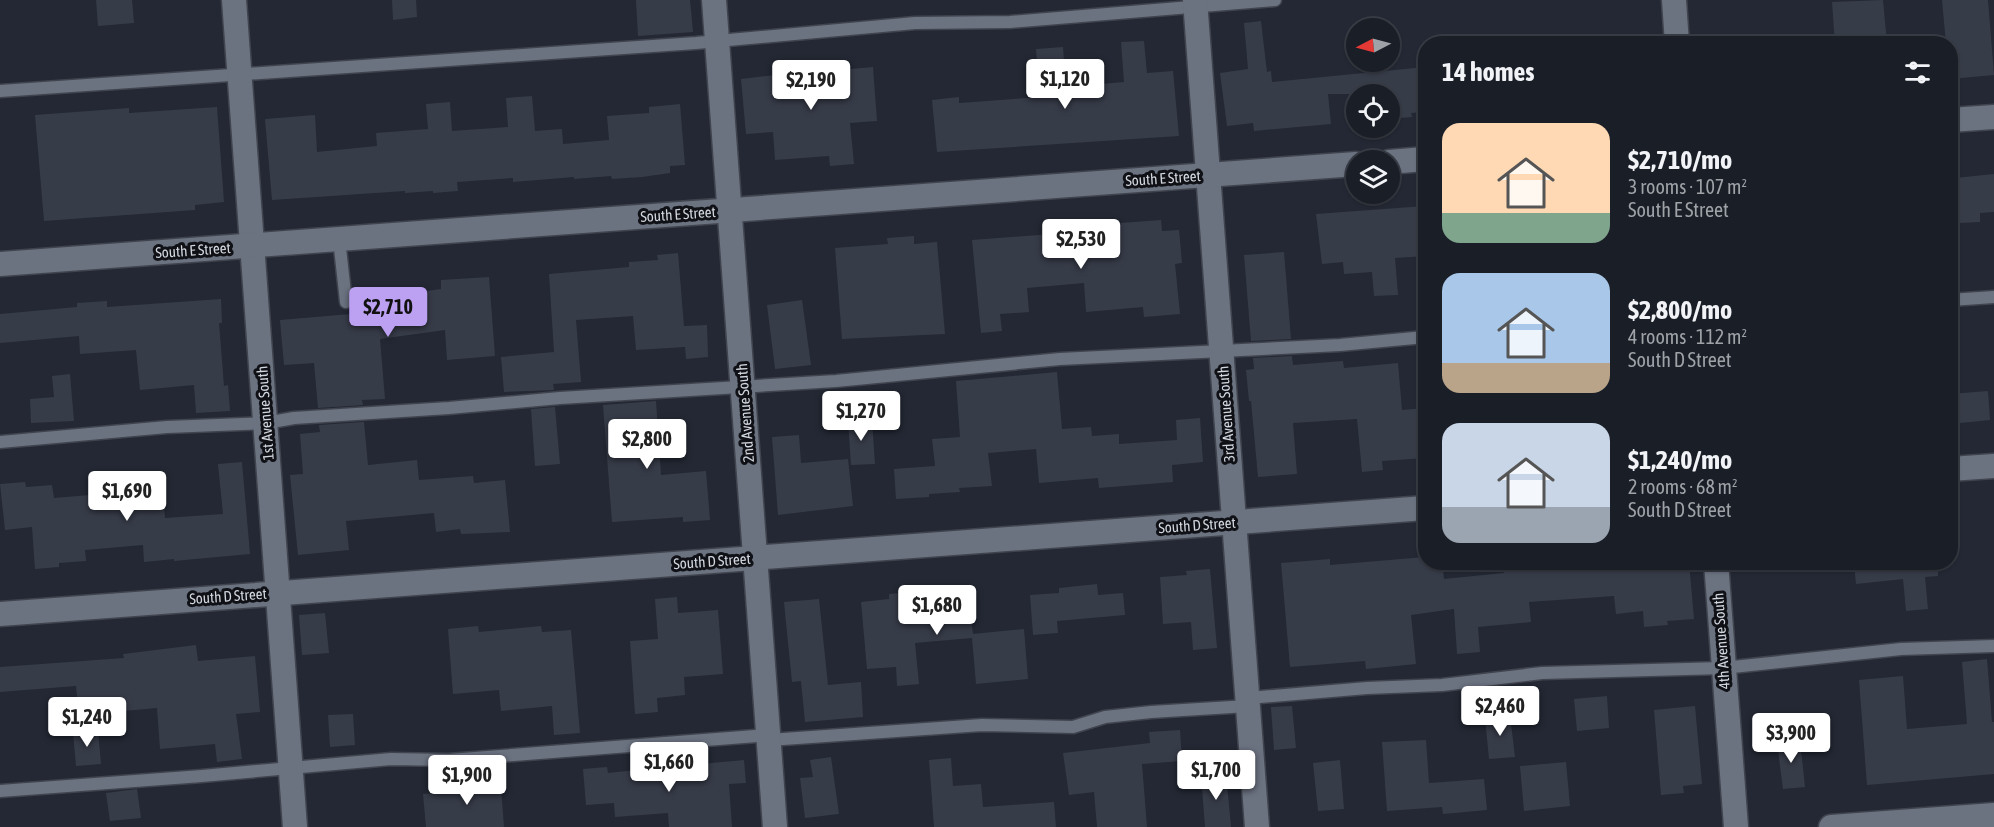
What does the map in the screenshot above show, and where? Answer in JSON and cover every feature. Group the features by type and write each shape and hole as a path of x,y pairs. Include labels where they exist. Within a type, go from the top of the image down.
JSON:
{"street":[{"name":"1st Avenue South","path":"234,0 295,827"},
{"name":"2nd Avenue South","path":"714,0 776,827"},
{"path":"1674,0 1676,36"},
{"name":"3rd Avenue South","path":"1195,3 1257,827"},
{"path":"1958,119 1994,117"},
{"path":"1400,161 1418,160"},
{"name":"South E Street","path":"0,264 1346,165"},
{"path":"1958,468 1994,466"},
{"name":"South D Street","path":"0,614 1418,509"},
{"name":"4th Avenue South","path":"1717,570 1736,827"},
{"path":"1831,827 1994,815"}],"lane":[{"path":"0,91 240,76 915,23 1010,21 1195,3 1275,0"},
{"path":"339,239 346,302"},
{"path":"1958,299 1994,297"},
{"path":"0,442 167,427 266,423 294,418 560,398 743,388 1060,359 1340,345 1418,338"},
{"path":"0,791 391,759 448,760 982,725 1073,727 1105,717 1367,688 1442,685 1542,674 1723,668 1901,649 1994,646"}],"building":[{"path":"96,0 132,0 134,23 98,26"},
{"path":"392,0 416,0 417,17 393,20"},
{"path":"636,0 690,0 693,32 638,36"},
{"path":"1883,0 1886,36 1834,36 1832,2"},
{"path":"1942,0 1988,0 1994,75 1958,78 1958,36 1945,36"},
{"path":"1261,21 1267,72 1271,71 1272,82 1374,72 1400,72 1400,69 1418,68 1418,112 1411,113 1412,117 1400,118 1400,84 1346,84 1346,94 1328,94 1331,124 1254,131 1253,123 1227,126 1220,73 1248,69 1244,23"},
{"path":"1144,41 1147,73 1173,71 1179,136 937,152 932,100 959,97 959,103 1040,97 1036,49 1063,47 1066,87 1124,82 1121,42"},
{"path":"873,67 877,121 850,123 854,164 830,166 829,156 775,160 773,132 746,134 741,79 819,70 819,72"},
{"path":"532,96 535,131 562,129 563,144 609,140 607,116 649,113 649,107 680,104 685,165 670,166 670,173 642,177 612,179 611,176 574,179 574,177 513,182 513,178 457,182 458,191 405,193 405,191 272,200 265,119 315,115 317,152 377,146 376,133 428,129 426,104 450,102 452,131 508,127 506,98"},
{"path":"217,107 224,202 195,205 195,210 44,221 35,115 129,108 129,113"},
{"path":"1994,174 1994,212 1980,213 1980,222 1959,223 1958,178"},
{"path":"1418,207 1418,256 1395,258 1398,295 1374,296 1372,272 1344,274 1343,262 1322,264 1316,214"},
{"path":"1161,220 1162,231 1179,230 1182,263 1175,264 1180,314 1144,317 1143,307 1086,312 1084,283 1027,288 1029,312 1000,314 1002,331 981,333 972,240 1052,234 1107,228 1107,224"},
{"path":"914,236 914,244 937,242 945,334 842,339 835,248 888,244 887,238"},
{"path":"1284,252 1291,339 1251,341 1244,255"},
{"path":"678,253 684,326 707,325 708,357 686,359 685,347 636,350 633,316 576,320 581,382 553,384 554,390 504,392 501,357 554,352 549,274 629,267 629,262 658,260 657,255"},
{"path":"489,277 495,356 447,360 445,330 380,339 385,399 362,400 363,405 318,408 314,363 284,365 280,320 386,311 385,297 441,289 441,280"},
{"path":"221,299 222,323 219,323 224,386 228,385 230,411 196,413 194,385 140,390 136,350 80,354 79,336 0,343 0,314 77,307 77,303 107,301 107,307"},
{"path":"802,300 811,365 775,369 767,305"},
{"path":"1292,356 1293,365 1343,361 1344,368 1398,363 1402,410 1418,409 1418,458 1382,461 1383,470 1362,472 1357,419 1293,423 1297,474 1258,477 1246,370 1254,369 1253,358"},
{"path":"1057,372 1062,429 1091,427 1092,436 1119,434 1119,444 1177,440 1176,420 1200,418 1203,462 1172,465 1173,482 1099,488 1098,478 1039,483 1036,449 988,453 992,486 959,488 960,492 929,494 929,497 896,499 894,469 935,466 932,439 960,437 956,381"},
{"path":"70,374 74,421 31,423 30,399 54,397 52,376"},
{"path":"1988,391 1990,420 1958,423 1958,393"},
{"path":"656,401 661,475 706,471 710,520 683,522 683,517 612,522 603,405"},
{"path":"555,407 560,464 535,466 531,409"},
{"path":"872,420 875,464 851,465 848,421"},
{"path":"364,422 368,465 417,460 419,480 473,476 474,483 505,480 510,532 461,534 460,529 436,532 434,513 346,521 349,550 298,555 290,475 303,474 300,434 320,432 319,425"},
{"path":"799,435 801,463 848,459 853,506 778,515 772,437"},
{"path":"242,462 250,554 144,562 143,545 85,550 86,561 59,563 59,567 35,569 32,527 5,530 0,484 25,482 26,487 52,485 54,498 138,491 137,480 162,478 165,518 223,514 218,464"},
{"path":"1418,558 1418,570 1443,570 1444,579 1504,573 1504,570 1690,570 1694,619 1667,621 1668,625 1644,627 1643,611 1616,614 1614,596 1529,602 1531,622 1478,627 1480,652 1457,654 1454,609 1411,615 1416,664 1366,669 1365,661 1290,667 1281,563 1330,559 1330,565"},
{"path":"1210,569 1217,648 1193,650 1191,622 1163,624 1160,577 1187,575 1186,571"},
{"path":"1855,570 1938,570 1938,576 1925,577 1928,609 1906,611 1903,579 1856,584"},
{"path":"1097,584 1098,595 1123,593 1125,615 1057,621 1058,633 1033,635 1030,595 1059,593 1059,588"},
{"path":"967,588 973,634 1024,629 1028,679 976,684 972,638 915,643 919,684 897,686 896,667 867,669 861,602 889,599 889,594 910,592 910,596"},
{"path":"677,597 678,613 718,610 723,674 684,677 685,695 657,698 658,712 635,714 630,641 658,639 655,599"},
{"path":"819,599 828,685 861,682 863,717 805,722 801,681 792,682 784,602"},
{"path":"325,613 329,653 302,655 299,615"},
{"path":"478,626 479,632 541,626 542,632 571,630 580,733 554,735 552,706 501,711 499,690 453,694 448,629"},
{"path":"196,645 198,661 255,656 260,712 236,714 242,759 217,762 215,744 160,749 157,708 79,715 76,686 0,692 0,667 124,658 123,654"},
{"path":"1987,659 1992,722 1994,722 1994,774 1867,785 1859,680 1903,676 1907,729 1967,724 1962,662"},
{"path":"1607,696 1609,728 1577,731 1574,699"},
{"path":"1292,706 1296,748 1274,750 1271,707"},
{"path":"1695,706 1702,784 1683,786 1684,793 1661,795 1654,710"},
{"path":"353,714 355,745 330,747 328,715"},
{"path":"1510,715 1515,757 1489,759 1485,717"},
{"path":"1180,730 1182,761 1142,764 1147,827 1097,827 1094,792 1069,795 1063,753 1150,743 1149,732"},
{"path":"98,731 101,764 76,766 73,733"},
{"path":"1426,740 1429,783 1484,779 1487,810 1443,814 1442,807 1387,811 1382,742"},
{"path":"1800,740 1805,787 1783,789 1777,742"},
{"path":"831,757 839,814 805,818 800,778 813,777 810,760"},
{"path":"951,758 953,786 981,784 983,807 1054,802 1056,827 934,827 929,760"},
{"path":"744,760 746,783 729,784 732,827 669,827 668,813 615,817 614,803 586,805 583,769 607,767 608,773 636,770 637,775 701,769 701,764"},
{"path":"1340,760 1344,809 1318,811 1313,763"},
{"path":"1566,762 1570,806 1524,811 1520,766"},
{"path":"1226,773 1231,827 1205,827 1201,775"},
{"path":"500,775 504,827 426,827 423,794 449,792 449,788 476,785 475,777"},
{"path":"137,789 141,818 110,821 106,793"}]}
